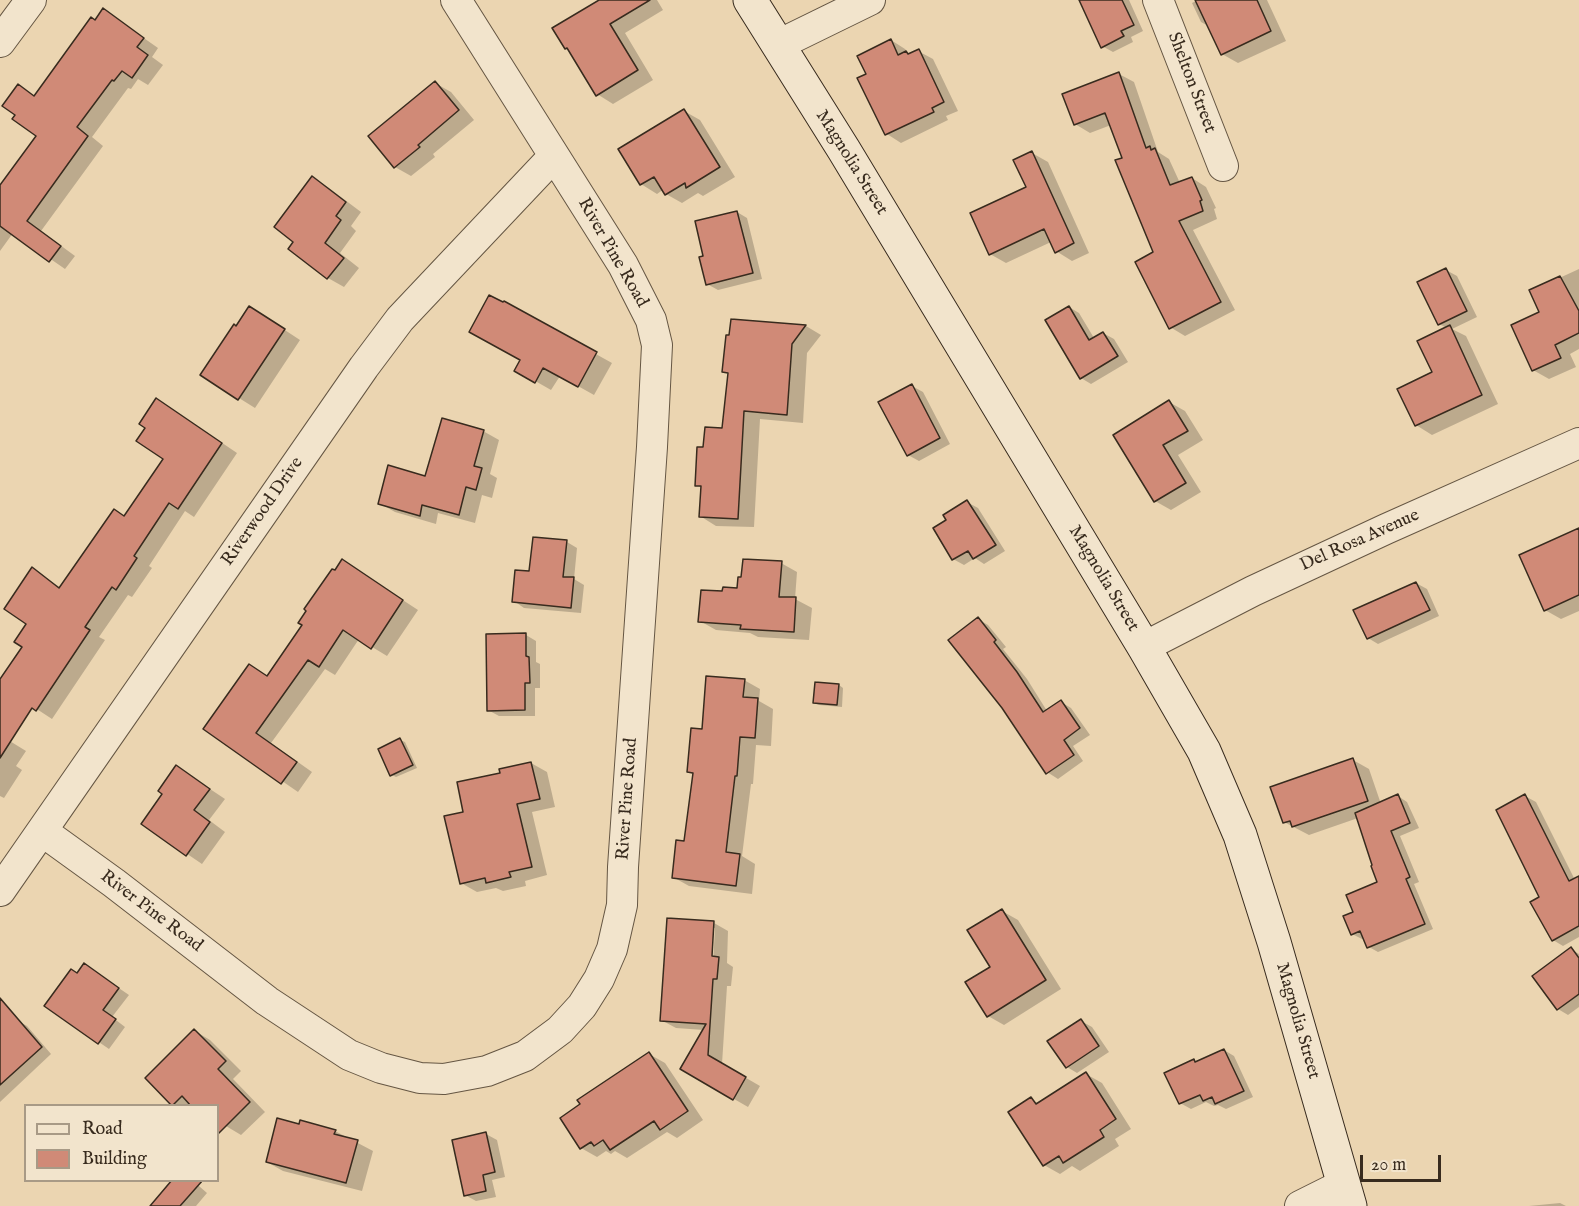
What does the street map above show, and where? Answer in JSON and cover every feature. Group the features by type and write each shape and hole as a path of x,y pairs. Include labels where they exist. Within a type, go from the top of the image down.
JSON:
{"street":[{"path":"0,42 31,0"},
{"name":"River Pine Road","path":"42,831 114,883 267,1001 349,1055 381,1068 420,1078 444,1079 487,1071 525,1056 560,1030 582,1006 599,979 612,949 622,905 657,345 651,320 623,265 456,0"},
{"name":"Magnolia Street","path":"750,0 850,160 1204,750 1240,835 1274,942 1347,1195"},
{"path":"778,45 870,0"},
{"name":"Shelton Street","path":"1158,0 1223,165"},
{"name":"Riverwood Drive","path":"0,891 364,367 400,319 554,156"},
{"name":"Del Rosa Avenue","path":"1144,647 1252,591 1579,443"},
{"path":"1300,1206 1347,1195"}],"building":[{"path":"599,0 650,0 610,24 638,70 596,96 552,28"},
{"path":"1079,0 1122,0 1134,25 1121,31 1124,36 1101,48"},
{"path":"1195,0 1257,0 1271,31 1221,55"},
{"path":"103,8 144,38 137,47 148,55 132,78 122,71 114,81 112,80 77,127 88,136 27,221 61,246 49,262 0,226 0,185 36,136 12,119 15,115 2,106 18,84 34,96 91,17 95,20"},
{"path":"891,39 898,55 919,49 944,102 932,108 934,112 885,135 857,78 866,74 857,56"},
{"path":"1119,72 1146,148 1150,146 1151,150 1155,148 1170,185 1192,177 1202,200 1200,201 1203,211 1179,221 1221,302 1169,329 1135,262 1153,252 1115,160 1122,158 1105,113 1074,125 1062,94"},
{"path":"435,81 459,110 394,168 368,136"},
{"path":"684,109 720,167 686,188 685,183 665,195 654,177 640,185 618,149"},
{"path":"1032,151 1074,243 1055,253 1044,229 989,255 970,213 1026,187 1013,160"},
{"path":"312,176 346,202 336,216 341,220 325,243 344,258 327,279 288,249 293,242 274,227"},
{"path":"737,211 753,273 706,285 699,257 703,256 695,221"},
{"path":"1446,268 1467,311 1438,325 1417,282"},
{"path":"1560,276 1579,311 1579,333 1555,345 1561,358 1532,371 1511,325 1539,312 1529,290"},
{"path":"489,295 597,352 578,387 543,368 535,383 514,371 520,360 469,332"},
{"path":"249,306 285,329 238,400 200,375 234,324 236,326"},
{"path":"1069,306 1089,340 1103,332 1118,356 1080,379 1045,320"},
{"path":"731,319 806,325 792,344 787,415 744,411 738,519 699,517 701,486 695,486 697,447 703,447 705,427 722,428 728,373 722,372 726,335 729,335"},
{"path":"1450,325 1482,395 1415,426 1397,389 1432,372 1417,341"},
{"path":"912,384 940,438 907,456 878,402"},
{"path":"156,398 222,443 178,509 169,503 134,556 137,558 116,590 112,587 85,627 90,630 36,711 32,708 0,758 0,679 22,647 14,642 26,624 4,609 32,567 59,588 114,509 124,516 163,459 136,441 145,428 139,424"},
{"path":"1169,400 1188,431 1163,445 1186,483 1154,502 1113,435"},
{"path":"442,418 484,430 474,466 482,468 476,490 466,487 459,515 422,505 420,516 378,504 388,465 425,476"},
{"path":"967,500 996,545 973,559 968,551 952,560 933,528 946,520 943,515"},
{"path":"1579,528 1579,595 1544,611 1519,555"},
{"path":"533,537 567,540 563,577 574,577 571,608 512,602 515,570 529,571"},
{"path":"342,559 403,600 371,649 343,630 319,667 308,660 256,733 297,762 281,784 203,729 249,664 267,676 302,625 298,623 306,611 304,609 332,569 335,570"},
{"path":"743,559 782,561 779,597 796,597 794,632 740,629 741,625 698,622 701,590 722,591 723,587 737,588"},
{"path":"1416,582 1430,610 1367,639 1353,610"},
{"path":"978,617 996,640 994,642 1043,712 1061,700 1080,728 1064,740 1074,755 1046,774 1002,708 948,640"},
{"path":"526,633 526,656 529,657 530,683 525,683 525,710 487,711 486,634"},
{"path":"706,676 745,679 743,697 758,698 755,738 740,737 726,852 740,854 736,886 672,878 676,840 684,841 693,773 687,772 691,728 702,729"},
{"path":"815,682 839,684 837,705 813,703"},
{"path":"400,738 413,765 390,776 378,749"},
{"path":"1353,758 1368,801 1292,827 1290,821 1283,823 1270,787"},
{"path":"531,762 540,799 517,804 532,867 509,872 511,877 486,883 485,878 460,884 444,816 463,812 457,782 500,773 499,769"},
{"path":"176,765 210,789 194,810 210,822 186,856 141,824 162,794 158,791"},
{"path":"1398,794 1410,823 1391,831 1410,877 1406,879 1425,924 1367,948 1360,931 1351,935 1343,916 1353,912 1346,895 1377,882 1355,813"},
{"path":"1525,794 1569,881 1579,876 1579,926 1552,941 1530,902 1539,897 1496,810"},
{"path":"1002,909 1046,980 987,1017 965,982 990,967 967,930"},
{"path":"667,918 714,921 712,956 719,957 717,979 713,979 708,1055 746,1077 733,1100 680,1069 706,1024 660,1021"},
{"path":"1571,947 1579,958 1579,994 1557,1010 1532,976"},
{"path":"84,963 119,988 103,1010 116,1019 98,1044 44,1006 71,969 77,973"},
{"path":"0,998 42,1047 0,1085"},
{"path":"1081,1019 1099,1046 1066,1068 1047,1041"},
{"path":"194,1029 226,1061 218,1069 250,1102 219,1133 219,1104 189,1104 182,1096 174,1104 170,1104 145,1078"},
{"path":"1224,1049 1244,1091 1215,1104 1212,1097 1203,1101 1200,1095 1179,1104 1164,1073 1194,1059 1195,1062"},
{"path":"649,1052 688,1111 660,1130 654,1121 610,1150 603,1140 594,1146 591,1142 580,1149 560,1118 580,1104 577,1100"},
{"path":"1086,1072 1116,1119 1100,1130 1104,1137 1063,1163 1059,1156 1043,1166 1008,1112 1031,1097 1036,1104"},
{"path":"277,1118 299,1124 300,1120 336,1130 334,1134 358,1140 346,1183 266,1162"},
{"path":"486,1132 495,1172 483,1175 486,1191 464,1196 452,1140"},
{"path":"170,1182 201,1182 180,1206 150,1206"}]}
